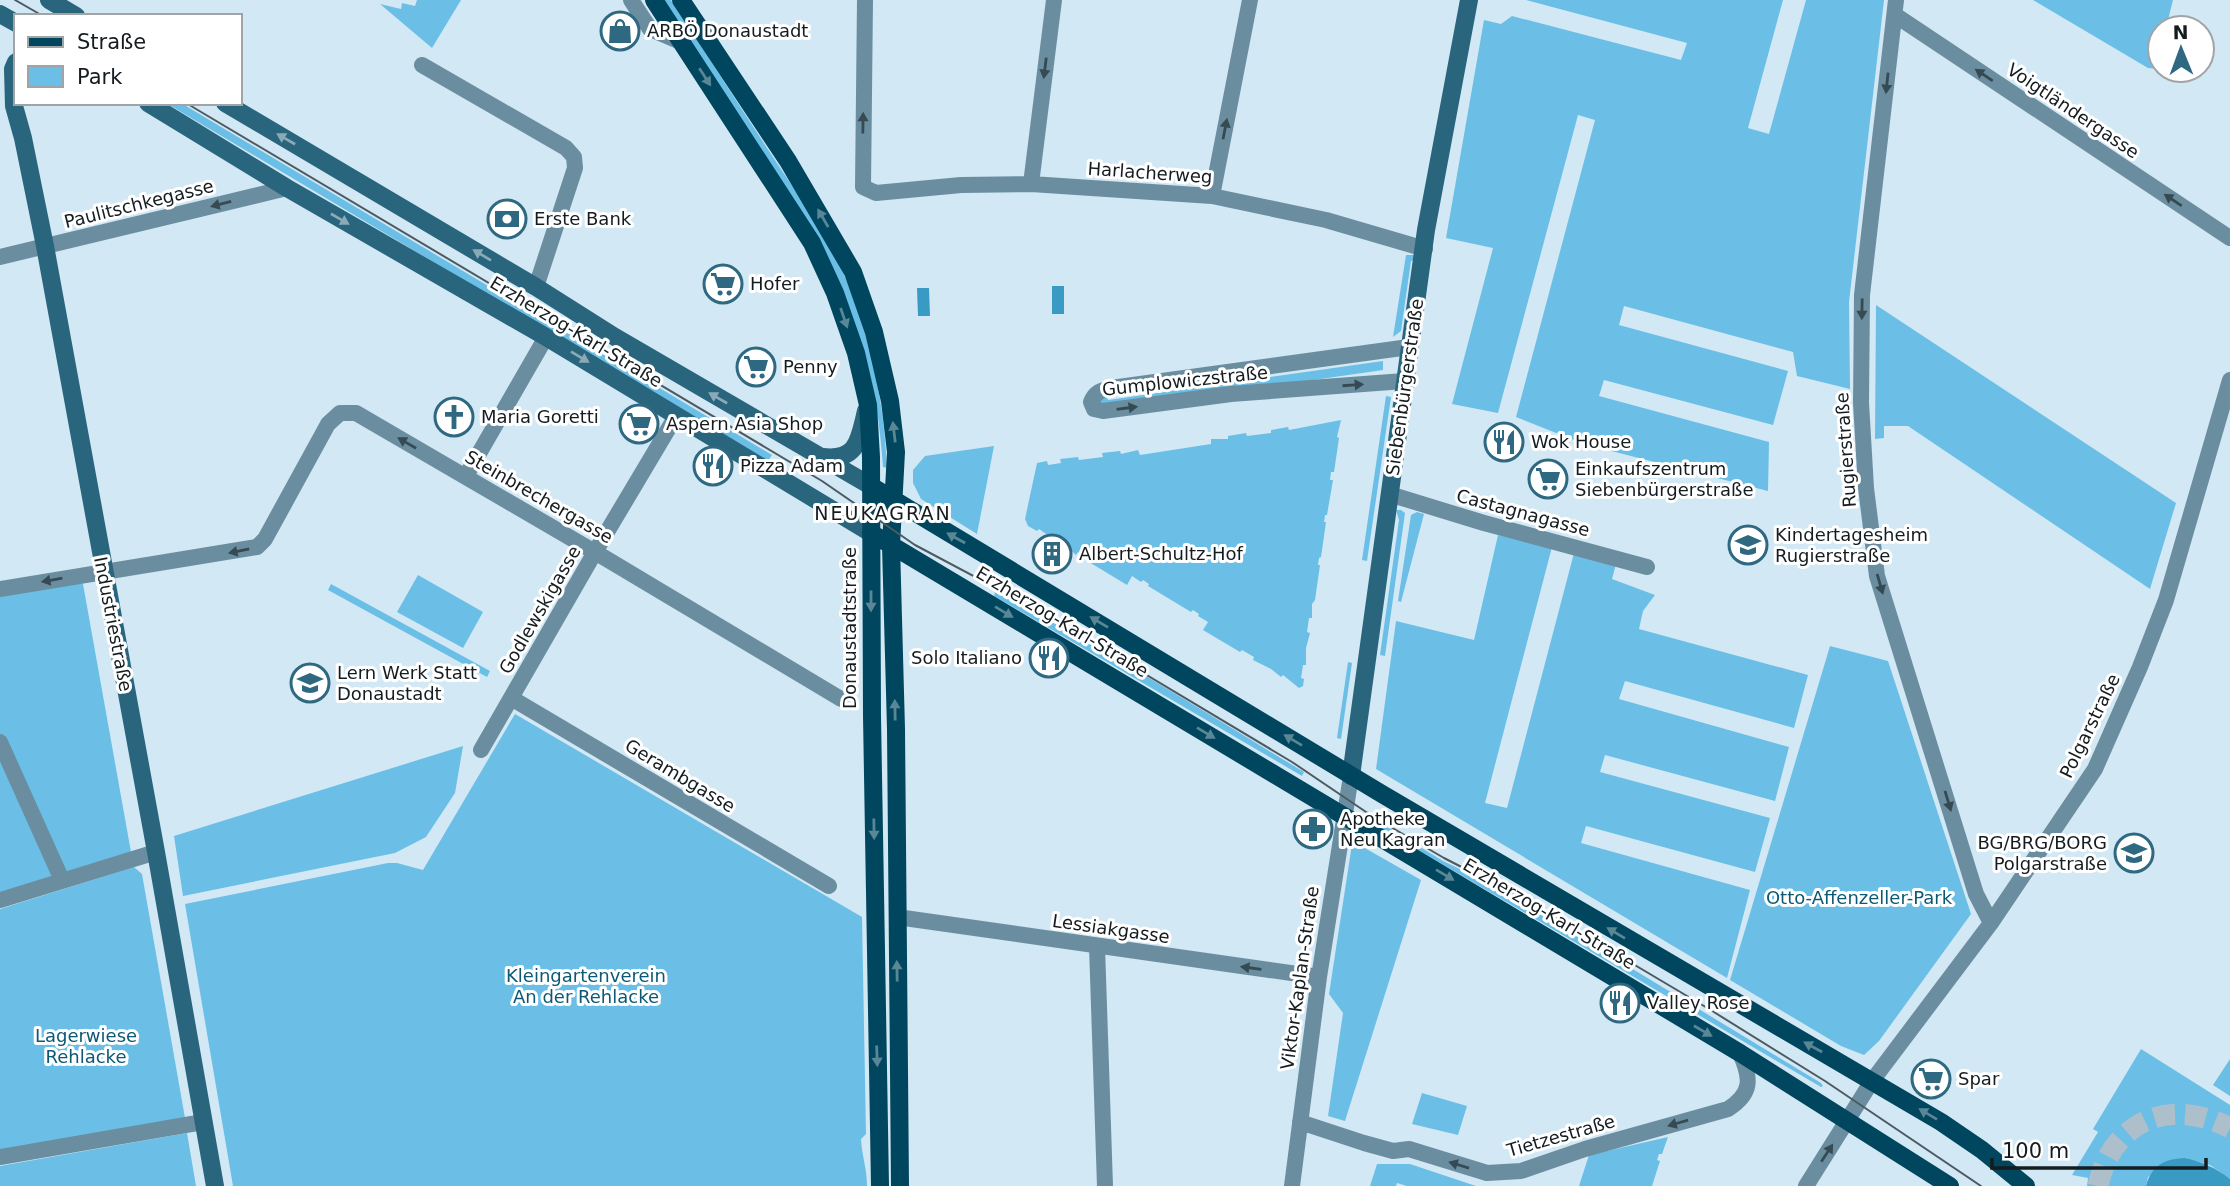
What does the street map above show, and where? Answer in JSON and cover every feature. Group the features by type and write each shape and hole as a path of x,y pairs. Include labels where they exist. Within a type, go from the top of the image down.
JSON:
{"main road":[{"name":"Donaustadtstraße","path":"654,0 811,243 835,293 848,329 868,405 880,1186"},
{"path":"681,0 788,161 853,272 874,331 890,401 897,452 891,545 900,1186"},
{"name":"Erzherzog-Karl-Straße","path":"871,486 1351,776 1941,1122 1982,1150 2026,1186"},
{"name":"Erzherzog-Karl-Straße","path":"871,533 1740,1053 1950,1186"}],"street":[{"path":"631,0 650,29 683,43"},
{"name":"Harlacherweg","path":"865,0 863,187 866,189 876,193 961,185 1031,184 1212,196 1326,220 1425,249"},
{"path":"1031,184 1054,0"},
{"path":"1212,196 1250,0"},
{"name":"Siebenbürgerstraße","path":"1351,776 1426,230 1469,0"},
{"path":"46,5 71,14"},
{"name":"Voigtländergasse","path":"1895,8 2230,238"},
{"name":"Rugierstraße","path":"1895,8 1863,295 1861,403 1866,488 1877,576 1976,894 1992,923"},
{"path":"422,65 566,148 574,157 575,168 536,287"},
{"name":"Industriestraße","path":"14,67 14,106 45,246 215,1186"},
{"name":"Erzherzog-Karl-Straße","path":"151,105 288,188 546,337 871,533"},
{"name":"Erzherzog-Karl-Straße","path":"228,105 536,287 615,337 871,486"},
{"name":"Paulitschkegasse","path":"0,257 288,188"},
{"path":"466,477 546,337"},
{"name":"Gumplowiczstraße","path":"1404,381 1231,394 1103,411 1094,409 1091,402 1100,391 1111,388 1409,347"},
{"name":"Polgarstraße","path":"1806,1186 1872,1081 1992,923 2095,769 2166,600 2230,380"},
{"path":"820,457 843,457 853,450 860,436 868,405"},
{"name":"Steinbrechergasse","path":"104,572 257,548 265,539 328,424 340,413 356,413 841,699"},
{"name":"Godlewskigasse","path":"481,750 676,416"},
{"name":"Castagnagasse","path":"1389,494 1647,567"},
{"path":"0,589 104,572"},
{"name":"Gerambgasse","path":"511,698 830,886"},
{"path":"0,742 62,880"},
{"name":"Viktor-Kaplan-Straße","path":"1292,1186 1319,978 1351,776"},
{"path":"0,900 156,852"},
{"name":"Lessiakgasse","path":"897,918 1319,978"},
{"path":"1097,946 1105,1186"},
{"name":"Tietzestraße","path":"1300,1122 1393,1151 1409,1149 1487,1173 1521,1171 1585,1149 1728,1109 1742,1100 1749,1082 1748,1070 1740,1053"},
{"path":"0,1157 203,1122"}],"green space":[{"path":"417,0 461,0 432,48 380,4 401,9 402,3 415,6"},
{"path":"663,0 671,0 808,210 840,266 860,315 874,365 883,417 887,468 883,467 876,406 862,347"},
{"path":"1526,0 1783,0 1748,128 1769,134 1806,0 1884,0 1849,302 1850,389 1797,376 1793,352 1624,306 1619,325 1788,371 1773,425 1604,380 1599,396 1769,442 1768,491 1584,444 1516,417 1595,120 1578,115 1498,413 1452,404 1493,248 1446,238 1484,20 1501,24 1512,16 1681,60 1687,43"},
{"path":"2033,0 2173,0 2170,14 2146,14 2146,67"},
{"path":"169,105 184,105 772,455 768,461"},
{"path":"1406,255 1415,255 1415,260 1411,261 1401,331 1393,337"},
{"path":"1876,305 2176,503 2150,589 1908,426 1884,426 1884,438 1875,439"},
{"path":"1383,361 1383,370 1104,410 1096,396 1106,394 1108,400"},
{"path":"1386,396 1391,397 1367,561 1362,560"},
{"path":"1341,420 1334,472 1331,472 1330,480 1333,480 1325,515 1315,600 1307,632 1310,633 1306,648 1306,665 1303,665 1301,678 1304,679 1303,686 1299,688 1283,675 1281,677 1253,660 1254,657 1242,650 1240,652 1203,630 1208,622 1193,610 1191,612 1148,586 1143,580 1141,582 1132,576 1127,585 1089,562 1090,560 1078,552 1076,555 1039,529 1037,531 1028,526 1025,519 1037,463 1047,461 1048,465 1061,463 1060,459 1103,457 1102,453 1120,451 1121,454 1138,450 1140,455 1211,444 1211,439 1228,439 1228,436 1271,433 1271,430 1288,427 1289,430"},
{"path":"994,446 977,534 921,499 913,483 913,470 925,456"},
{"path":"1396,510 1405,513 1385,656 1380,655 1399,520"},
{"path":"1417,512 1424,514 1401,602 1398,601 1411,515"},
{"path":"1498,535 1552,547 1485,803 1507,808 1574,553 1616,564 1612,579 1655,595 1643,611 1639,629 1808,675 1794,728 1625,681 1619,699 1789,747 1775,801 1605,755 1600,772 1770,818 1755,872 1586,826 1581,843 1750,890 1727,978 1376,769 1396,621 1474,640"},
{"path":"418,575 483,612 463,648 397,612"},
{"path":"79,582 83,584 131,852 0,892 0,596"},
{"path":"331,584 490,671 487,677 328,590"},
{"path":"995,592 1151,679 1304,772 1302,776 994,596"},
{"name":"Otto-Affenzeller-Park","path":"1830,646 1888,661 1971,914 1879,1041 1864,1055 1841,1046 1730,980"},
{"path":"1348,662 1352,663 1341,739 1337,738"},
{"name":"Kleingartenverein An der Rehlacke","path":"515,714 862,917 866,1134 861,1139 867,1186 233,1186 185,904 388,863 423,870"},
{"path":"463,746 455,793 426,837 395,853 183,896 174,836"},
{"path":"1381,823 1443,861 1497,887 1823,1086 1379,827"},
{"path":"1356,843 1421,880 1345,1121 1328,1116 1343,1013 1329,994 1352,844"},
{"name":"Lagerwiese Rehlacke","path":"134,867 142,874 185,1118 0,1151 0,909"},
{"path":"2141,1049 2230,1105 2230,1179 2210,1165 2185,1158 2148,1177 2146,1186 2087,1186 2088,1178 2072,1175 2098,1132 2093,1129"},
{"path":"2230,1059 2230,1096 2213,1085"},
{"path":"1422,1093 1467,1106 1458,1135 1412,1124"},
{"path":"187,1133 196,1186 0,1186 0,1166"},
{"path":"1668,1137 1657,1160 1660,1161 1652,1186 1579,1186 1589,1155"},
{"path":"1377,1164 1410,1164 1476,1186 1407,1186 1397,1183 1396,1186 1370,1186"}],"shaded area":[{"path":"1052,286 1064,286 1064,314 1052,314"},
{"path":"917,288 929,288 930,316 918,316"},
{"path":"2185,1158 2220,1172 2230,1179 2230,1186 2146,1186 2160,1164"}],"tunnel":[{"path":"2098,1186 2105,1163 2116,1144 2131,1130 2148,1120 2166,1115 2187,1115 2208,1119 2230,1128"}],"tram line":[{"path":"15,0 40,14"},
{"path":"189,105 822,481 915,545 1043,613 1292,762 1372,816 1444,858 1520,897 1709,1009 1825,1081 1981,1186"}],"place":[{"name":"ARBÖ Donaustadt","path":"620,31"},
{"name":"Erste Bank","path":"507,219"},
{"name":"Hofer","path":"723,284"},
{"name":"Penny","path":"756,367"},
{"name":"Maria Goretti","path":"454,417"},
{"name":"Aspern Asia Shop","path":"639,424"},
{"name":"Wok House","path":"1504,442"},
{"name":"Pizza Adam","path":"713,466"},
{"name":"Einkaufszentrum Siebenbürgerstraße","path":"1548,479"},
{"name":"Kindertagesheim Rugierstraße","path":"1748,545"},
{"name":"Albert-Schultz-Hof","path":"1052,554"},
{"name":"Solo Italiano","path":"1049,658"},
{"name":"Lern Werk Statt Donaustadt","path":"310,683"},
{"name":"Apotheke Neu Kagran","path":"1313,829"},
{"name":"BG/BRG/BORG Polgarstraße","path":"2134,853"},
{"name":"Valley Rose","path":"1620,1003"},
{"name":"Spar","path":"1931,1079"}],"district":[{"name":"NEUKAGRAN","path":"883,513"}]}
